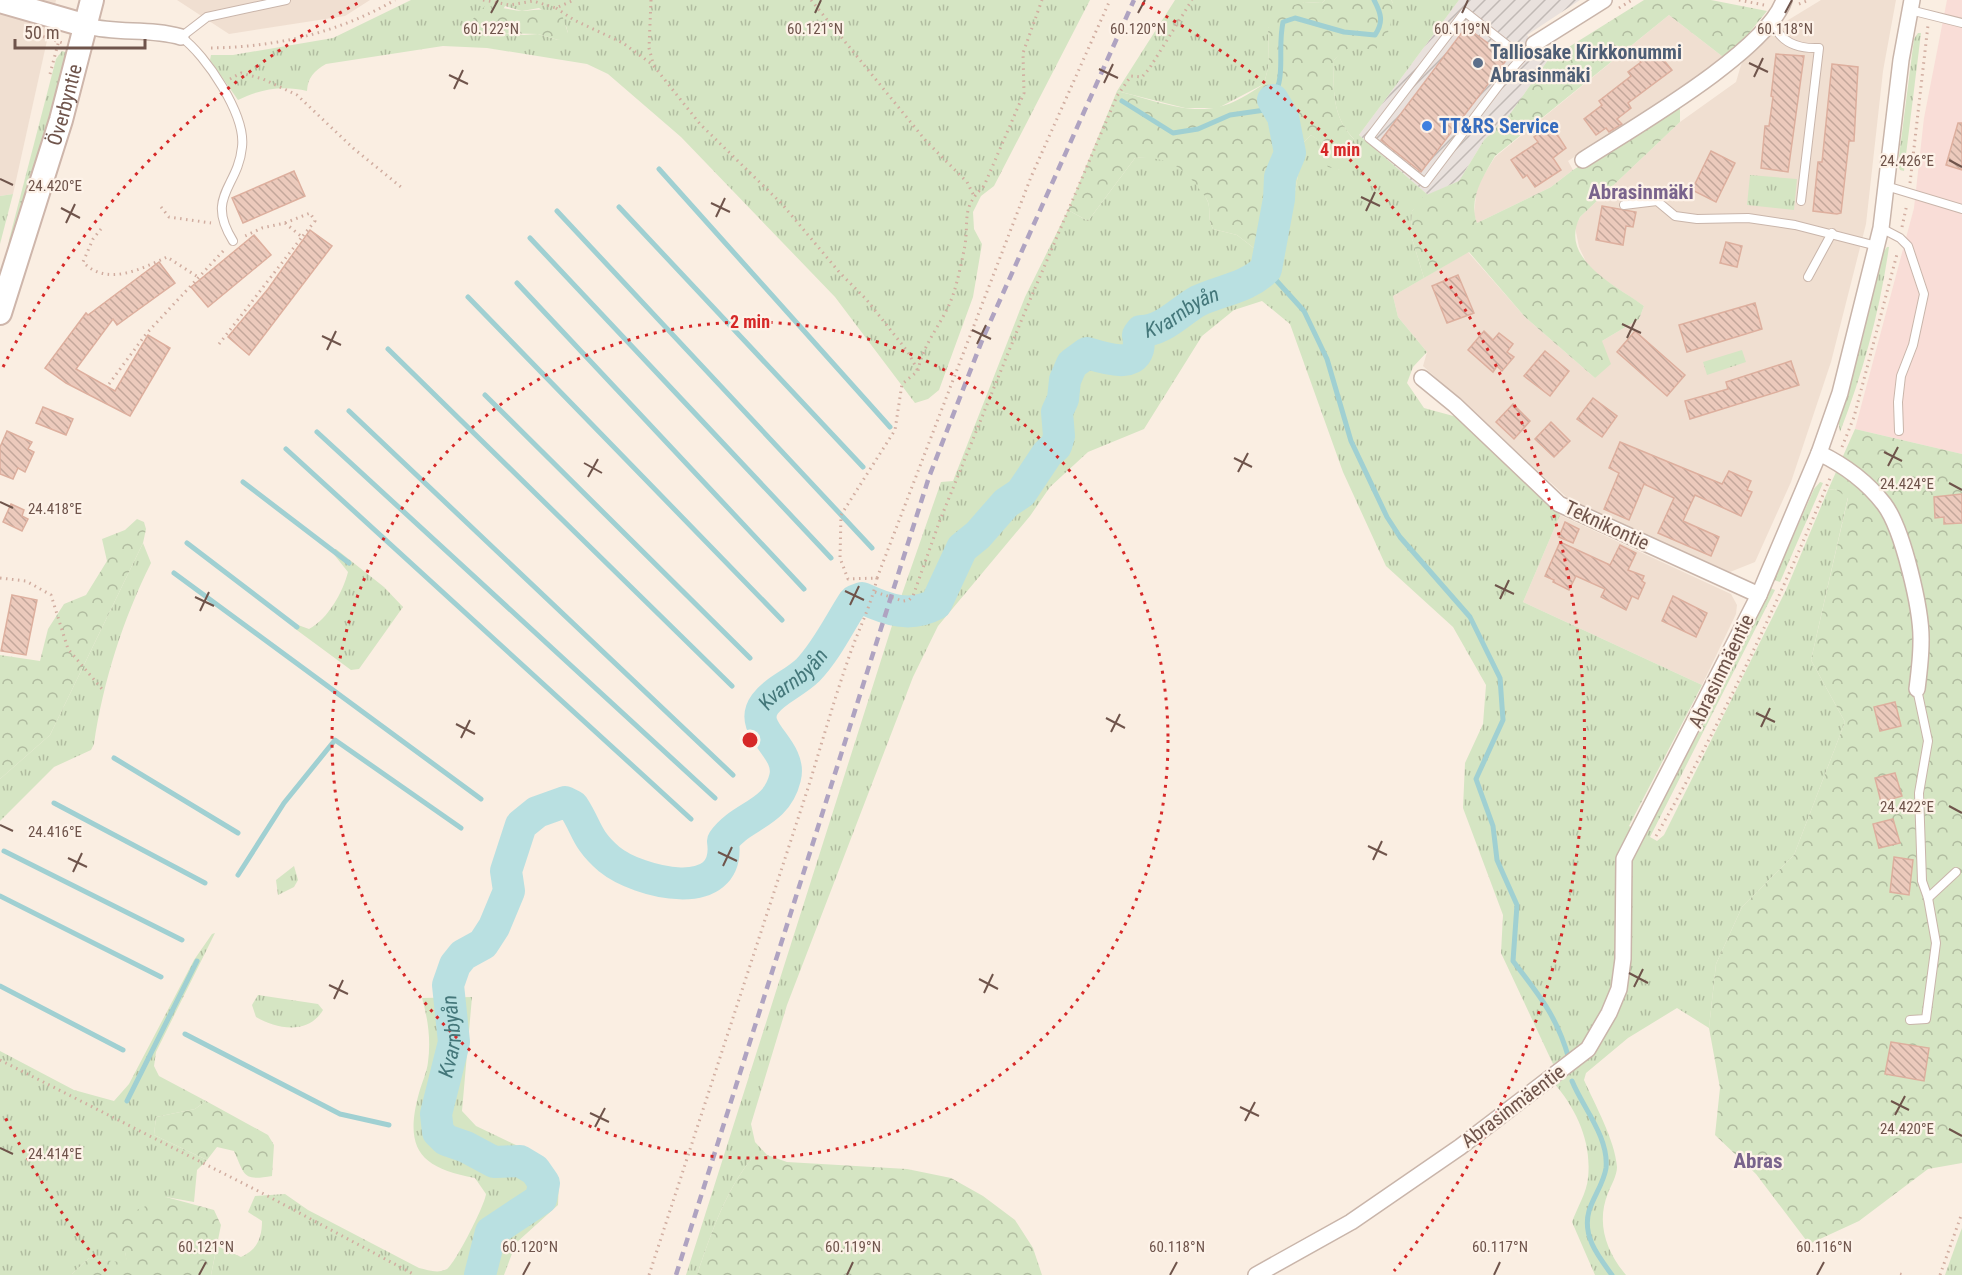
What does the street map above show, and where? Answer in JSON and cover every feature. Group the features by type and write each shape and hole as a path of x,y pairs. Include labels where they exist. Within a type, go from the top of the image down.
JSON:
{"street":[{"name":"Överbyntie","path":"0,313 61,120 92,0"},
{"path":"1534,44 1604,0"},
{"path":"1584,160 1727,65 1772,18 1784,0"},
{"path":"0,1 61,31 87,26 106,31 165,33 187,41"},
{"name":"Abrasinmäentie","path":"1256,1275 1351,1222 1460,1147 1576,1059 1588,1049 1597,1036 1619,989 1623,959 1624,859 1759,595 1819,453 1840,393 1881,228 1911,5"},
{"name":"Teknikontie","path":"1422,378 1455,405 1559,504 1759,595"},
{"path":"1819,453 1837,461 1861,479 1885,506 1901,544 1915,591 1922,640 1917,689"}],"lane":[{"path":"233,241 222,224 221,207 242,148 242,136 221,84 187,41 207,17 286,0"},
{"path":"1911,5 1962,23"},
{"path":"1522,57 1465,12 1369,138 1425,183 1534,44"},
{"path":"1772,18 1775,30 1786,42 1804,48 1819,48 1801,201"},
{"path":"1886,186 1962,209"},
{"path":"1624,205 1657,201 1675,216 1697,219 1748,218 1832,233 1877,246"},
{"path":"1881,228 1900,238 1908,246 1924,294 1913,345 1901,376 1898,402 1899,431"},
{"path":"1808,278 1832,233"},
{"path":"1910,1020 1926,1019 1936,943 1928,898 1922,881 1918,793 1928,741 1917,689"},
{"path":"1928,898 1956,872"}],"path":[{"path":"187,41 212,48 296,40 336,28 395,0"},
{"path":"483,0 510,5 533,1 556,8 574,20 622,43 653,65 700,124 782,204 866,300 908,352 918,371"},
{"path":"556,8 574,0"},
{"path":"651,0 649,48 653,65"},
{"path":"811,0 926,141 967,182 974,196"},
{"path":"877,578 848,579 840,558 841,515 895,430 902,384 918,371 920,357 952,297 965,244 965,214 974,196 984,186 1024,93 1023,53 1042,0"},
{"path":"649,1275 808,788 826,726 877,578 1031,177 1110,0"},
{"path":"874,592 903,601 913,596 940,520 1024,314 1118,96 1131,76 1142,77 1149,69 1192,0"},
{"path":"17,28 61,31 49,80"},
{"path":"221,84 241,73 263,79 297,95 353,148 401,187"},
{"path":"161,207 170,217 222,224"},
{"path":"109,384 146,334 233,241 262,228 285,224 310,213 315,221 219,344"},
{"path":"285,224 302,237"},
{"path":"101,229 93,239 83,262 89,269 113,274 137,272 167,257 198,277"},
{"path":"0,578 26,581 51,595 68,650 102,689"},
{"path":"0,1060 264,1194 415,1275"},
{"path":"1940,1275 1962,1213"}],"shaded area":[{"path":"0,0 56,0 13,194 0,196"},
{"path":"177,0 370,0 345,16 229,34"},
{"path":"1459,0 1580,0 1527,35 1548,60 1510,114 1484,140 1459,181 1428,195 1359,135"},
{"path":"1821,0 1896,0 1883,71 1866,224 1831,362 1791,482 1755,562 1730,572 1573,503 1423,366 1427,352 1398,317 1393,296 1468,252 1525,317 1595,378 1602,341 1639,319 1644,306 1588,266 1579,247 1575,227 1580,217 1680,122 1736,82 1741,65 1759,38"},
{"path":"1947,0 1962,0 1962,454 1855,429 1914,208 1924,118"},
{"path":"1669,15 1727,60 1592,150 1583,151 1568,161 1573,170 1551,187 1477,223 1474,214 1477,186 1495,157"},
{"path":"1560,515 1731,594 1737,605 1736,614 1702,685 1523,602"}],"green space":[{"path":"411,0 1090,0 994,186 981,196 973,212 974,229 982,244 973,297 939,390 928,399 915,403 835,297 681,137 608,74 587,64 487,48 443,46 326,64 312,75 307,91 289,88 272,89 238,100 210,60 211,55 233,55 333,38","holes":["505,6 522,11 539,8 566,26 568,33 558,40 538,34 502,33 493,29"]},
{"path":"1175,0 1325,0 1322,3 1304,2 1268,28 1269,64 1264,84 1218,108 1185,108 1117,91"},
{"path":"1325,0 1391,0 1393,3 1390,29 1376,49 1347,49 1334,60 1335,102 1341,121 1354,139 1354,152 1340,170 1328,167 1322,158 1321,142 1311,135 1304,142 1281,269 1237,235 1213,229 1208,202 1191,178 1177,167 1162,160 1135,158 1088,221 1068,210 1117,91 1167,105 1193,109 1218,107 1242,98 1264,84 1269,64 1268,28 1278,10 1304,2 1322,3"},
{"path":"1391,0 1459,0 1359,135 1428,195 1412,211 1411,235 1424,278 1393,296 1398,317 1427,352 1413,367 1407,383 1424,408 1457,417 1560,515 1523,602 1702,685 1629,826 1644,834 1710,712 1770,588 1775,590 1650,837 1657,841 1664,835 1786,590 1828,490 1835,489 1848,497 1811,660 1845,722 1794,855 1742,907 1716,964 1709,1028 1677,1008 1628,1038 1586,1073 1584,1080 1613,1146 1617,1170 1605,1204 1603,1226 1608,1246 1626,1275 1595,1275 1572,1222 1584,1194 1589,1164 1581,1126 1554,1083 1583,1064 1577,1051 1553,1064 1501,953 1503,915 1463,808 1465,763 1483,724 1486,685 1453,627 1386,566 1343,472 1290,324 1262,301 1234,310 1202,336 1144,429 1088,452 1050,487 1030,516 938,626 913,677 787,1005 751,1124 755,1142 767,1155 753,1157 743,1170 720,1213 697,1275 686,1275 902,594 941,482 953,481 1025,297 1068,210 1088,221 1135,158 1162,159 1186,173 1199,187 1208,202 1213,229 1237,235 1281,269 1304,142 1311,135 1322,142 1339,170 1354,152 1354,139 1341,122 1335,103 1334,60 1393,3"},
{"path":"1644,0 1711,0 1767,11 1727,60 1669,15 1495,156 1478,188 1474,205 1477,223 1551,187 1573,170 1669,110 1680,109 1680,122 1580,217 1575,232 1577,246 1583,258 1594,270 1644,306 1639,319 1602,341 1611,364 1595,378 1525,317 1469,252 1424,278 1411,235 1412,211 1424,196 1459,181 1484,140 1510,114 1548,60"},
{"path":"485,6 520,11 557,12 562,15 568,33 572,37 558,40 538,34 502,33 477,26 472,20"},
{"path":"1918,33 1921,33 1904,171 1900,170 1898,164 1914,39"},
{"path":"62,51 69,53 57,108 7,256 9,240 56,59"},
{"path":"1750,175 1797,179 1794,210 1747,205"},
{"path":"13,194 0,244 0,196"},
{"path":"1889,247 1881,294 1870,341 1840,432 1838,418 1862,341 1882,254"},
{"path":"1742,350 1746,362 1707,375 1703,362"},
{"path":"1855,429 1962,454 1962,1163 1928,1169 1859,1221 1809,1244 1756,1174 1715,1135 1720,1088 1709,1028 1716,964 1742,907 1794,855 1845,722 1811,660 1848,498 1835,489 1828,490"},
{"path":"1820,482 1823,483 1780,582 1774,580 1814,489"},
{"path":"137,519 144,522 146,529 143,543 50,735 0,779 0,655 40,661 48,629 64,604 86,595 107,561 102,539 125,530"},
{"path":"143,543 151,563 115,651 91,750 54,767 0,821 0,779 50,735"},
{"path":"336,549 384,587 403,607 359,669 351,670 294,628 298,625 309,629 316,624 328,612 338,596 348,572 332,552"},
{"path":"294,866 298,880 294,887 278,895 276,880"},
{"path":"215,933 156,1052 154,1066 159,1076 206,1101 195,1109 156,1117 154,1135 207,1160 197,1170 194,1202 166,1197 125,1252 128,1264 89,1258 71,1275 0,1275 0,1051 74,1090 114,1101 129,1084 194,960"},
{"path":"258,995 318,1004 323,1010 317,1018 301,1026 274,1025 256,1017 252,1005"},
{"path":"472,997 462,1111 476,1126 539,1156 559,1178 558,1205 516,1243 504,1275 211,1275 217,1246 241,1257 258,1243 262,1221 248,1212 255,1196 285,1194 308,1210 419,1268 437,1271 447,1269 451,1265 481,1210 486,1194 475,1178 456,1174 429,1161 420,1152 415,1141 415,1112 427,1070 429,1054 426,1014 422,998"},
{"path":"206,1101 268,1135 274,1145 272,1176 255,1178 246,1175 234,1151 217,1147 207,1160 154,1135 156,1117 195,1109"},
{"path":"767,1155 787,1162 907,1169 951,1178 983,1196 1015,1220 1033,1248 1042,1275 697,1275 720,1213 734,1184 753,1157"},
{"path":"166,1197 214,1210 221,1225 211,1275 71,1275 89,1258 127,1263 125,1252 99,1241 101,1226"},
{"path":"1962,1228 1962,1275 1945,1275 1960,1233"}],"building":[{"path":"1466,27 1508,58 1421,172 1381,140"},
{"path":"1653,47 1672,70 1628,103 1631,108 1617,119 1622,124 1609,132 1606,128 1596,135 1584,119 1602,105 1599,101 1631,76 1628,72 1641,62 1638,58"},
{"path":"1776,54 1804,56 1788,172 1761,168 1765,126 1769,126 1773,97 1771,96"},
{"path":"1832,64 1858,67 1854,141 1849,141 1841,213 1837,214 1813,211 1818,162 1822,162"},
{"path":"1958,123 1962,123 1962,170 1946,165"},
{"path":"1551,125 1566,148 1553,158 1561,170 1535,187 1527,175 1523,178 1511,160 1538,142 1534,137"},
{"path":"1711,151 1735,163 1716,202 1692,190"},
{"path":"294,171 305,196 243,223 232,198"},
{"path":"1602,206 1636,212 1633,227 1626,226 1623,245 1596,240"},
{"path":"310,230 332,246 249,355 228,337 268,289"},
{"path":"254,235 271,255 208,307 191,287"},
{"path":"1726,242 1742,246 1737,267 1720,263"},
{"path":"159,262 175,283 117,325 113,319 76,369 115,391 148,335 170,348 130,416 66,383 45,368 86,313 88,315"},
{"path":"1458,275 1474,313 1447,323 1432,286"},
{"path":"1755,303 1762,329 1687,352 1679,325"},
{"path":"1484,331 1493,340 1499,333 1513,344 1507,352 1514,357 1502,371 1497,366 1493,372 1468,350"},
{"path":"1635,331 1685,375 1667,396 1617,352"},
{"path":"1545,351 1569,371 1550,396 1524,376"},
{"path":"1791,361 1799,385 1690,419 1685,401 1728,389 1726,382"},
{"path":"1593,398 1617,416 1602,437 1577,419"},
{"path":"1513,404 1530,421 1514,439 1496,422"},
{"path":"43,407 73,419 66,435 36,423"},
{"path":"1551,422 1570,441 1554,457 1535,439"},
{"path":"7,431 32,442 28,449 34,452 25,472 18,468 13,479 0,474 0,447"},
{"path":"1620,442 1722,484 1729,471 1751,481 1747,490 1752,492 1741,516 1695,495 1683,521 1719,537 1711,556 1658,533 1674,498 1644,484 1629,520 1604,509 1619,473 1609,468"},
{"path":"1962,494 1962,523 1944,524 1944,517 1935,518 1934,497"},
{"path":"11,504 24,510 22,516 28,519 22,531 3,522"},
{"path":"1565,522 1579,529 1573,543 1559,537"},
{"path":"1560,542 1610,565 1620,545 1636,553 1628,570 1644,576 1642,581 1645,583 1638,599 1632,596 1626,610 1601,597 1605,589 1576,576 1569,590 1553,582 1554,580 1545,576"},
{"path":"12,595 37,600 26,655 1,651"},
{"path":"1673,596 1707,613 1696,637 1662,621"},
{"path":"1895,702 1901,726 1880,731 1874,707"},
{"path":"1895,773 1902,796 1881,802 1875,778"},
{"path":"1893,819 1900,843 1879,848 1873,824"},
{"path":"1894,857 1913,860 1909,895 1890,892"},
{"path":"1891,1042 1929,1048 1924,1081 1885,1074"}],"waterway":[{"path":"1122,101 1173,133 1198,129 1230,115 1265,110 1273,99 1280,78 1283,22 1295,18 1344,32 1375,35 1380,26 1380,18 1374,0"},
{"name":"Kvarnbyån","path":"480,1275 491,1232 541,1199 544,1183 535,1170 520,1161 494,1162 466,1147 446,1140 438,1132 436,1114 454,1042 448,985 455,965 463,955 483,944 494,927 509,891 506,871 521,825 537,812 565,802 573,806 595,845 609,859 623,868 660,881 680,883 699,882 713,875 722,861 723,841 730,832 774,800 785,778 786,767 783,757 761,722 761,713 765,704 803,675 815,662 854,601 862,598 899,611 917,611 936,604 962,548 978,535 1006,503 1021,493 1047,454 1056,446 1059,436 1057,412 1063,399 1065,380 1072,364 1087,353 1113,360 1130,359 1139,347 1138,335 1141,331 1157,328 1198,301 1242,285 1266,269 1279,199 1280,177 1290,153 1283,117 1273,100"},
{"path":"659,169 890,427"},
{"path":"619,207 863,467"},
{"path":"557,211 872,548"},
{"path":"530,238 831,558"},
{"path":"1266,269 1304,311 1327,359 1351,441 1387,517 1400,537 1470,617 1500,678 1503,720 1476,779 1493,826 1497,860 1517,905 1513,961 1553,1018 1569,1059"},
{"path":"517,283 804,589"},
{"path":"468,297 782,620"},
{"path":"388,349 732,686"},
{"path":"485,395 750,658"},
{"path":"349,411 733,775"},
{"path":"317,432 715,798"},
{"path":"286,449 691,819"},
{"path":"243,482 349,563"},
{"path":"187,543 297,627"},
{"path":"174,573 481,799"},
{"path":"238,875 284,803 335,740 461,828"},
{"path":"114,758 238,833"},
{"path":"54,803 205,883"},
{"path":"4,851 182,940"},
{"path":"0,896 161,977"},
{"path":"127,1101 197,961"},
{"path":"0,986 123,1050"},
{"path":"185,1034 340,1114 389,1125"},
{"path":"1572,1081 1604,1145 1605,1174 1587,1220 1593,1245 1612,1275"}],"railway":[{"path":"676,1275 929,477 983,338 1134,0"}],"place":[{"name":"Talliosake Kirkkonummi Abrasinmäki","path":"1478,63"},
{"name":"TT&RS Service","path":"1427,126"}],"district":[{"name":"Abrasinmäki","path":"1641,192"},
{"name":"Abras","path":"1758,1161"}]}
